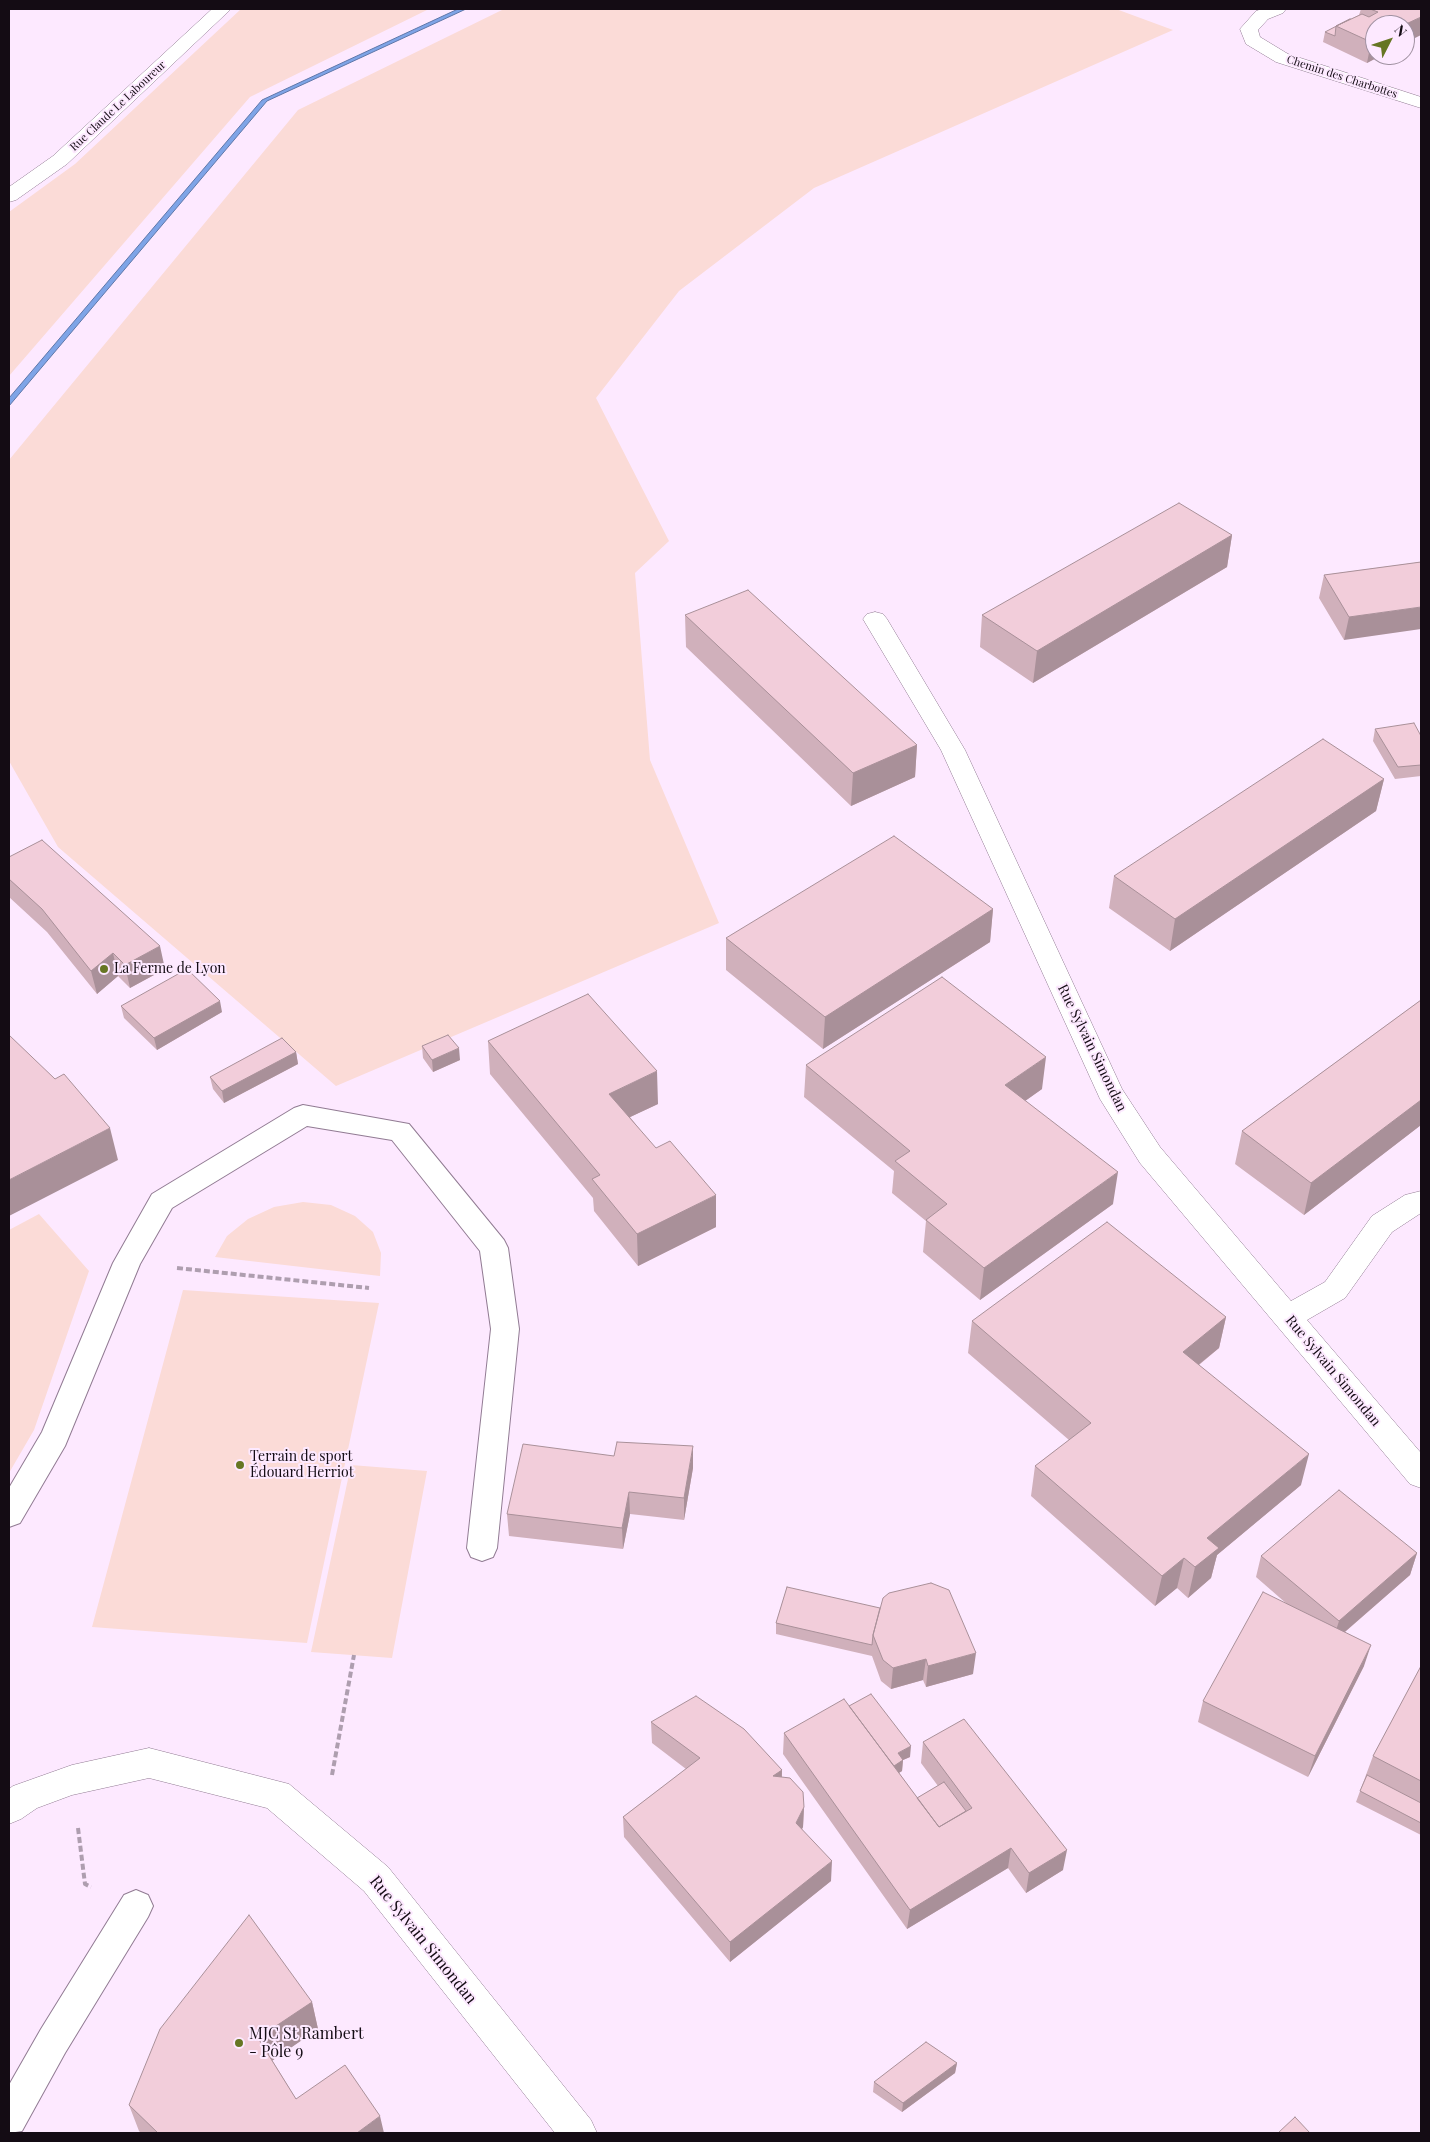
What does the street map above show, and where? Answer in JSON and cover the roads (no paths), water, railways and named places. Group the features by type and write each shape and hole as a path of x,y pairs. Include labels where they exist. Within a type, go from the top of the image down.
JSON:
{"street":[{"name":"Rue Claude Le Laboureur","path":"9,196 60,160 222,9"},
{"name":"Chemin des Charbottes","path":"1277,9 1262,15 1249,29 1252,40 1282,58 1421,103"},
{"name":"Rue Sylvain Simondan","path":"875,618 953,750 1110,1092 1150,1155 1421,1474"},
{"path":"1287,1317 1335,1290 1382,1224 1415,1202 1421,1202"},
{"name":"Rue Sylvain Simondan","path":"9,1808 25,1797 72,1780 149,1762 277,1795 376,1879 578,2133"}],"lane":[{"path":"9,1514 55,1437 127,1263 162,1202 303,1115 400,1131 494,1248 505,1329 482,1548"},
{"path":"9,2119 53,2041 136,1906"}],"water":[{"path":"458,9 466,9 267,101 9,406 9,398 262,100"}],"place":[{"name":"La Ferme de Lyon","path":"104,969"},
{"name":"Terrain de sport Édouard Herriot","path":"240,1465"},
{"name":"MJC St Rambert - Pôle 9","path":"239,2043"}]}
